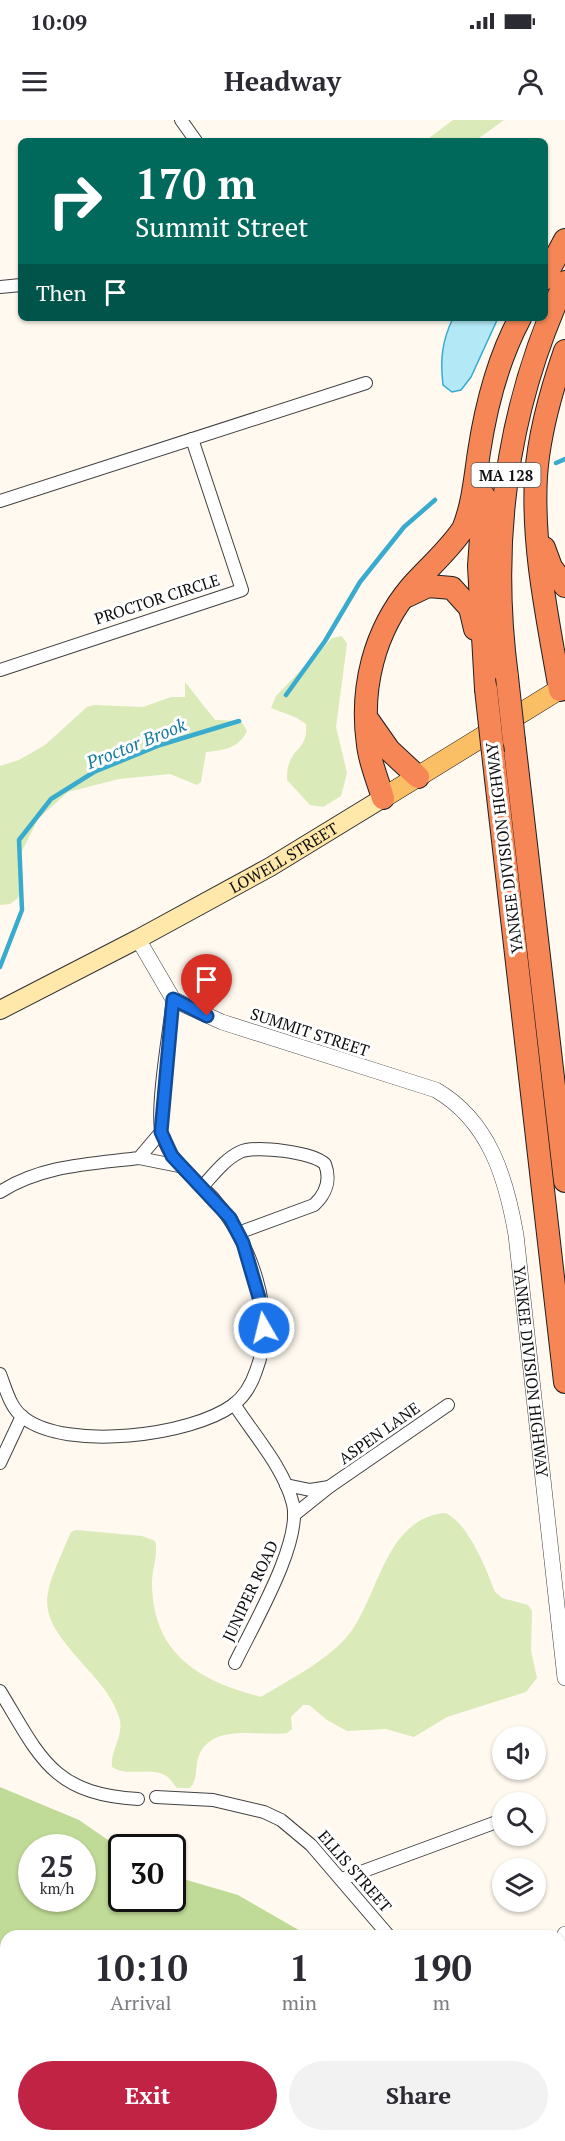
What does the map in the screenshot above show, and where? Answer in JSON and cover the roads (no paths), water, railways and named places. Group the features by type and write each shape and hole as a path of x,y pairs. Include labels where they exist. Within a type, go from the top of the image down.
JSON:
{"highway":[{"name":"YANKEE DIVISION HIGHWAY","path":"551,277 565,240"},
{"path":"383,798 368,746 367,693 373,655 386,626 403,599 444,554 463,529 469,514 479,448 496,377 519,321"},
{"name":"YANKEE DIVISION HIGHWAY","path":"527,321 504,388 492,438 485,488 479,566 486,689 565,1382"},
{"name":"YANKEE DIVISION HIGHWAY","path":"541,321 507,466 499,568 502,639 565,1180"},
{"path":"563,688 541,577 536,485 539,448 546,414 565,351"},
{"path":"537,530 552,567 565,586"},
{"path":"403,599 428,586 452,588 462,597 470,608 475,626 486,689"},
{"path":"368,720 389,750 418,777"}],"main road":[{"name":"LOWELL STREET","path":"0,1010 138,939 270,867 563,688"}],"street":[{"path":"181,120 194,138"},
{"path":"0,287 18,285"},
{"path":"0,501 366,383"},
{"name":"PROCTOR CIRCLE","path":"0,670 242,590 192,439"},
{"path":"0,1374 14,1407 22,1416 39,1426 89,1435 130,1435 185,1427 213,1417 234,1404 247,1390 261,1358 264,1328 253,1272 238,1233 230,1218 202,1186 179,1166 168,1150 161,1132 173,999 138,939"},
{"name":"SUMMIT STREET","path":"173,999 222,1022 436,1090"},
{"name":"YANKEE DIVISION HIGHWAY","path":"436,1090 462,1108 481,1132 497,1162 510,1205 516,1234 565,1678"},
{"path":"140,1158 161,1132"},
{"path":"202,1186 234,1156 252,1149 310,1155 325,1164 328,1181 321,1198 314,1205 238,1233"},
{"path":"0,1192 26,1177 50,1170 140,1158 179,1166"},
{"name":"JUNIPER ROAD","path":"234,1404 285,1485 294,1515 289,1549 235,1663"},
{"name":"ASPEN LANE","path":"294,1515 329,1487 448,1406"},
{"path":"0,1463 22,1416"},
{"path":"285,1485 310,1490 329,1487"},
{"path":"0,1691 41,1758 56,1774 92,1791 138,1799"},
{"name":"ELLIS STREET","path":"156,1797 213,1800 264,1812 281,1820 303,1838 384,1930"},
{"path":"342,1880 492,1824"}],"water":[{"path":"452,321 497,321 471,377 461,390 452,392 443,385 443,350"}],"waterway":[{"name":"Proctor Brook","path":"556,463 565,459"},
{"name":"Proctor Brook","path":"286,695 325,641 360,582 404,527 435,500"},
{"name":"Proctor Brook","path":"0,967 22,910 19,840 51,799 94,772 160,745 239,721"}]}
